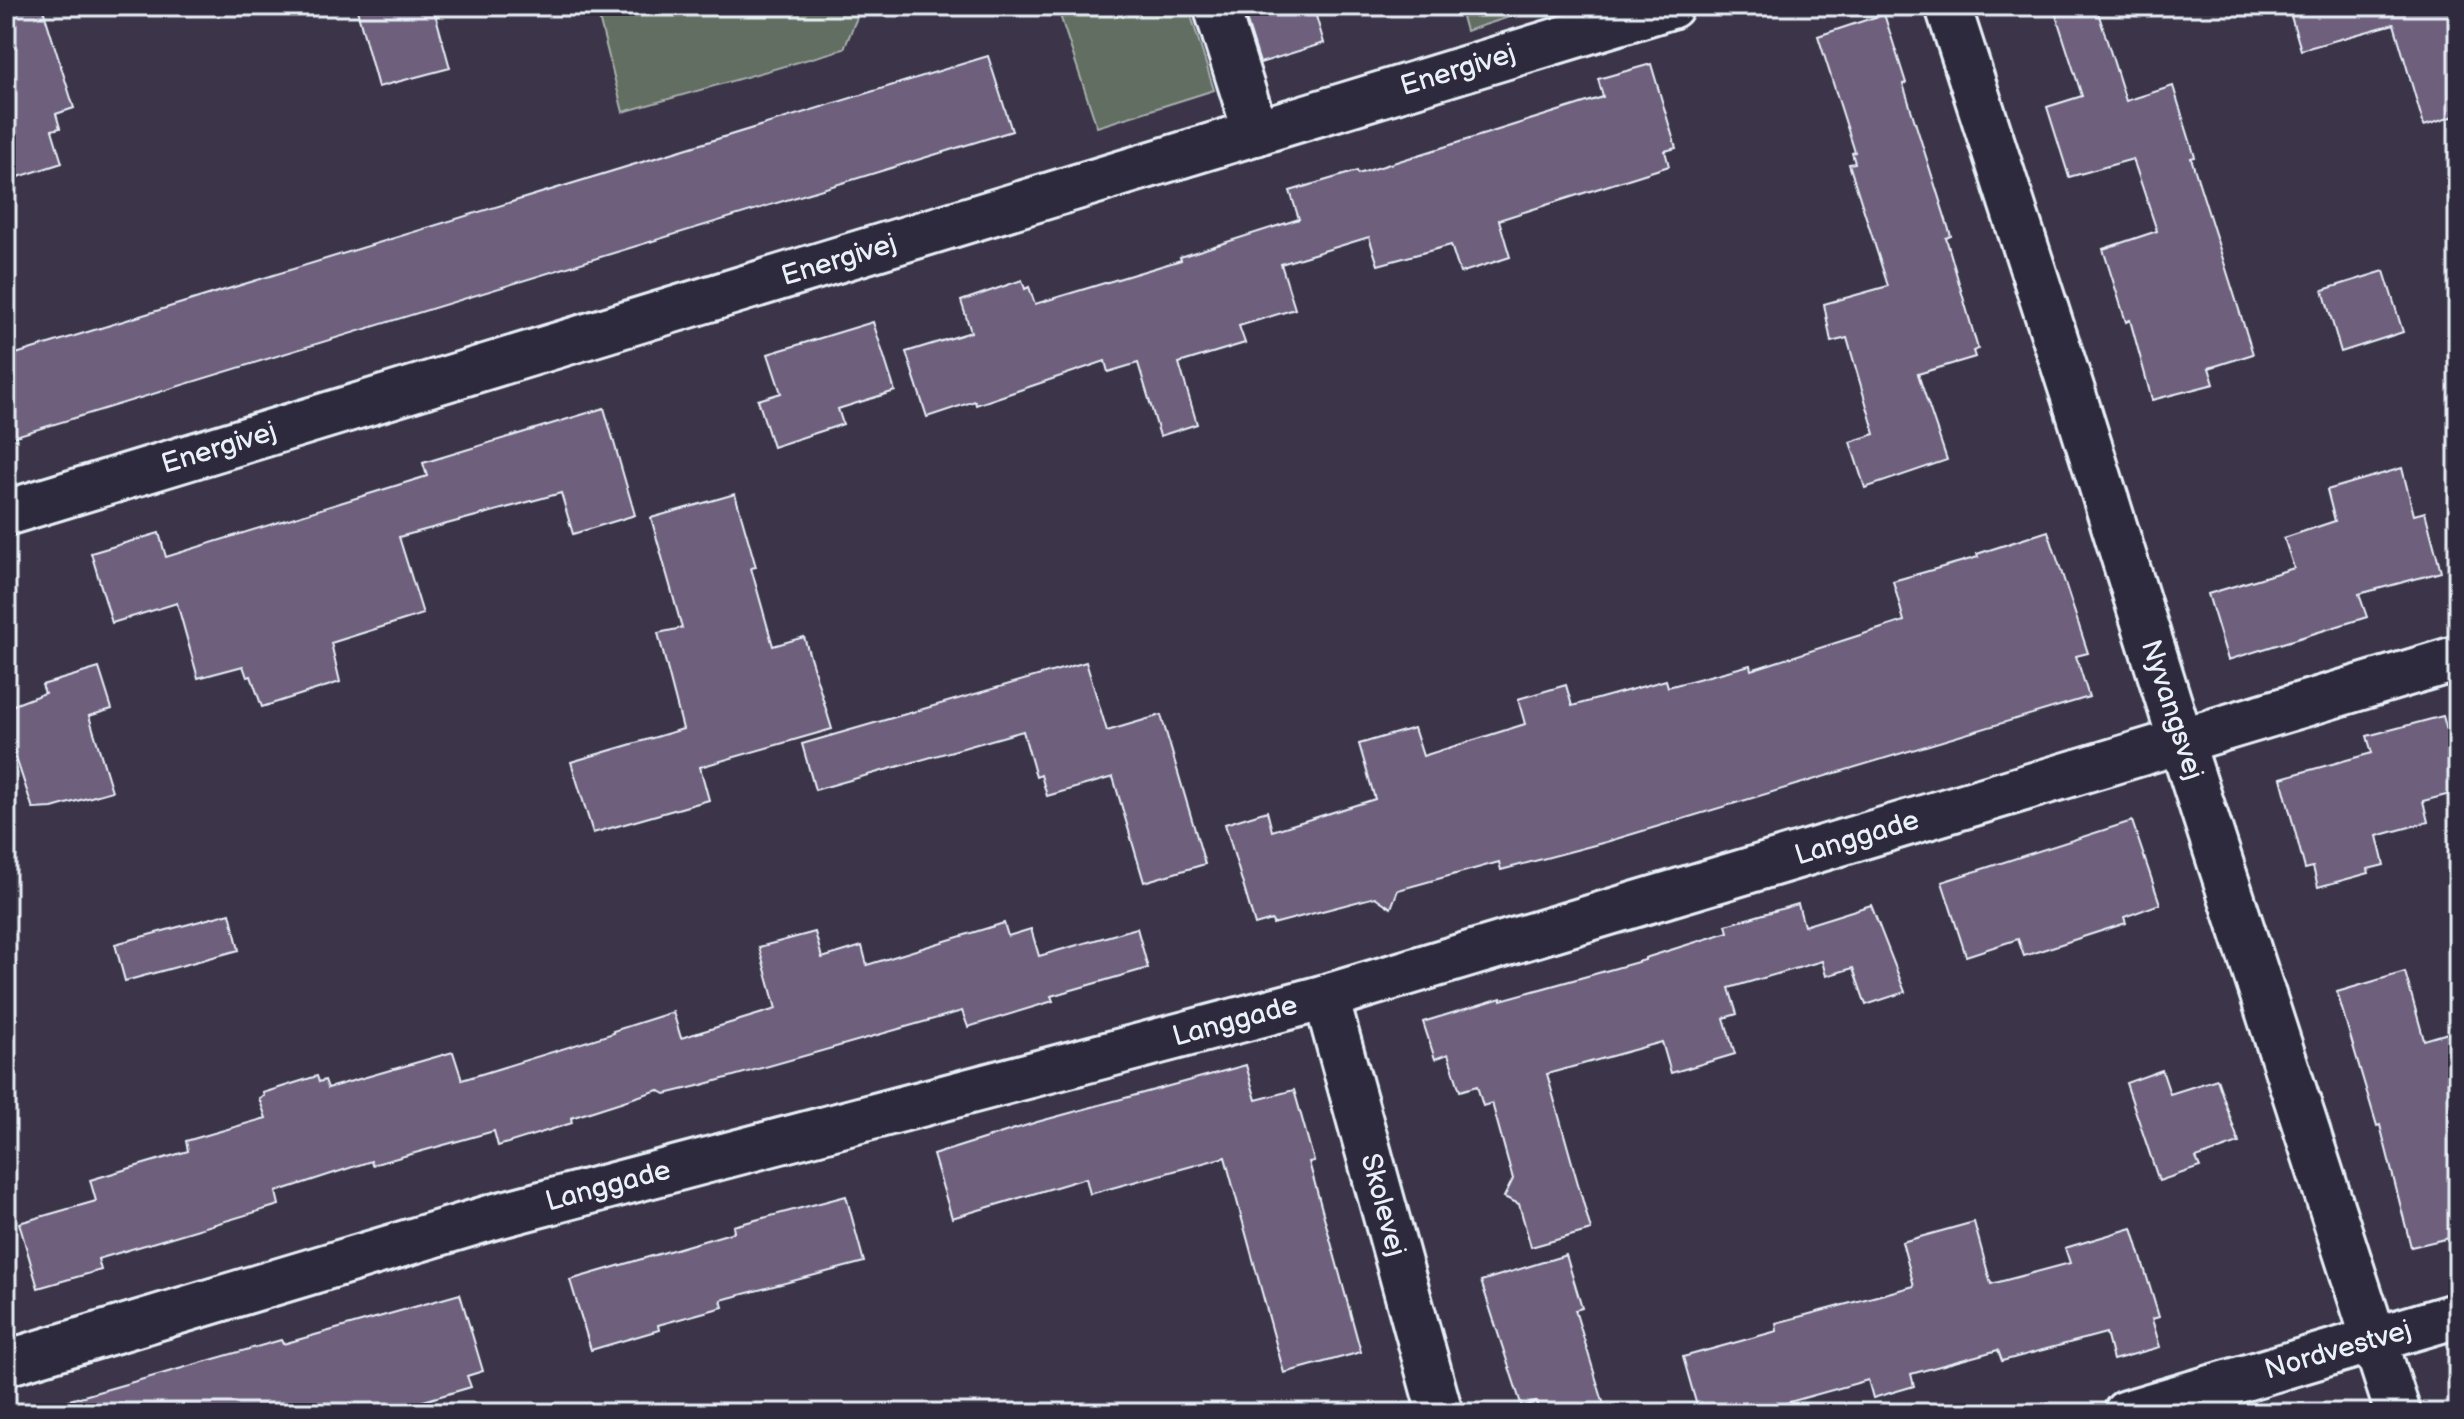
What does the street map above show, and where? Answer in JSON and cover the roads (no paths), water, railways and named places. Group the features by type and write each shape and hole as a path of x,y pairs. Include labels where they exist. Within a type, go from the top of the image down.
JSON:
{"street":[{"path":"1216,6 1256,133"},
{"name":"Energivej","path":"6,513 1671,6"},
{"name":"Nyvangsvej","path":"1948,6 2398,1413"},
{"name":"Langgade","path":"6,1363 496,1216 1326,997 2458,658"},
{"name":"Skolevej","path":"1326,997 1440,1413"},
{"name":"Nordvestvej","path":"2126,1413 2458,1315"}]}
